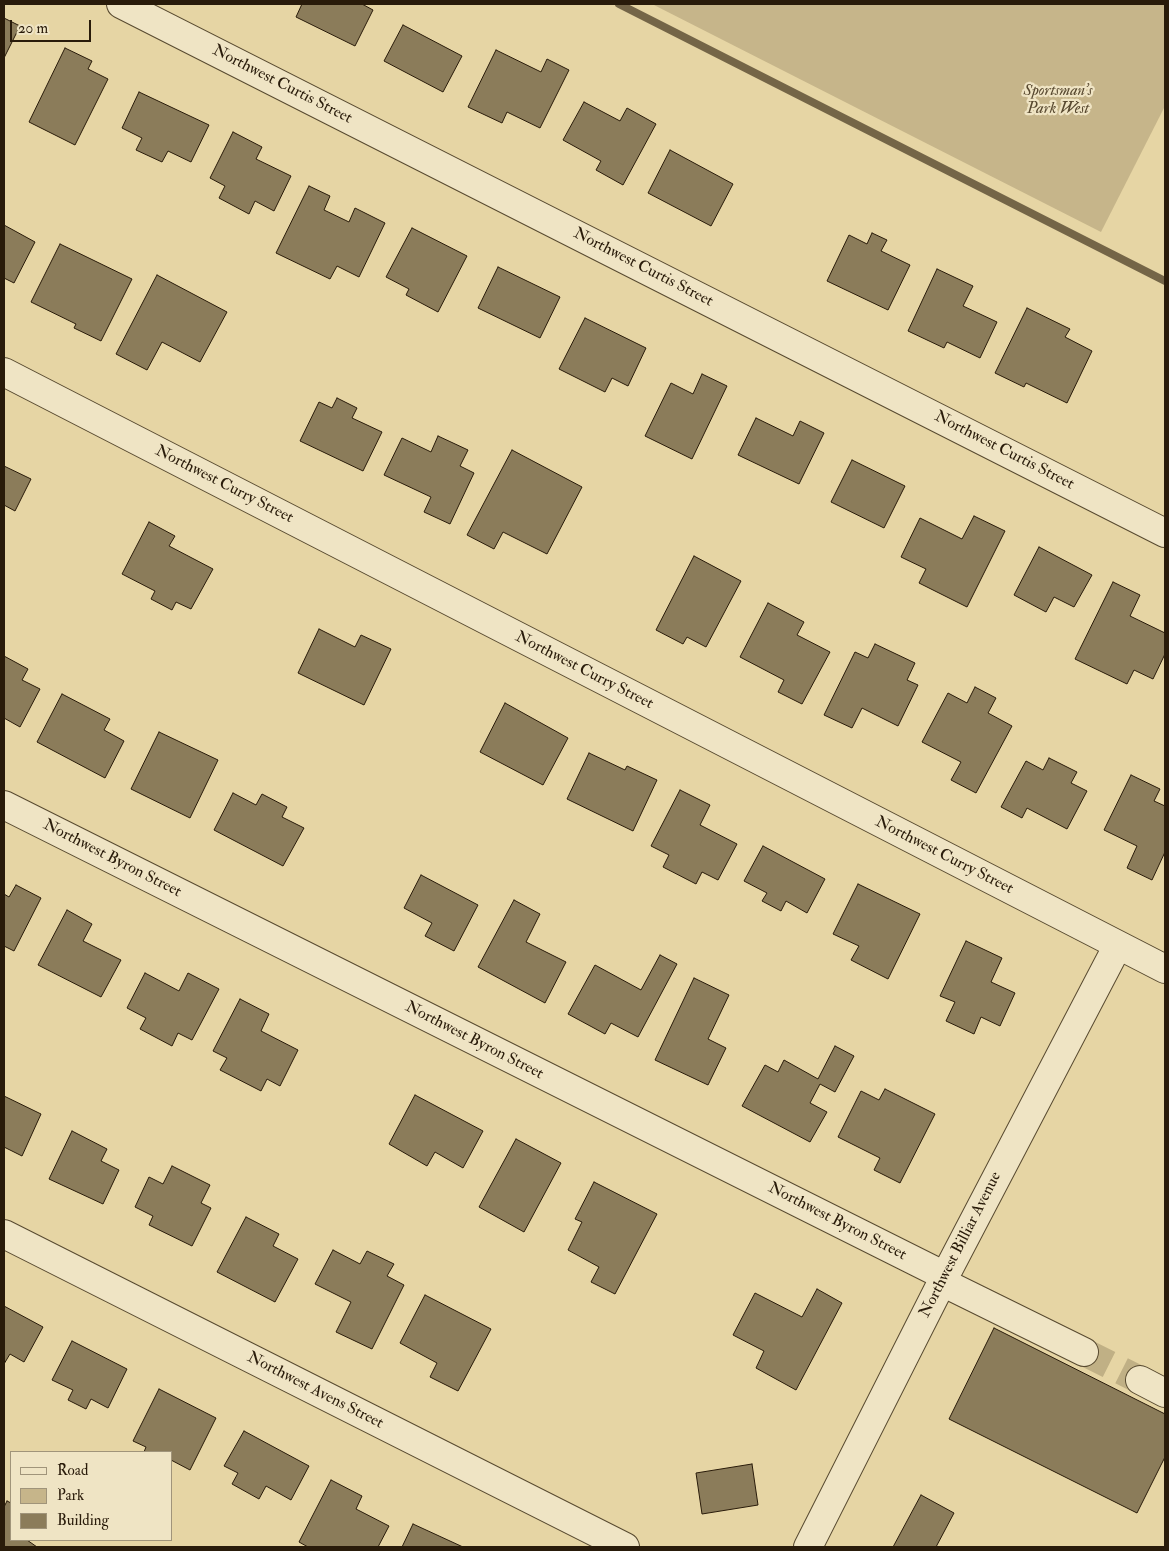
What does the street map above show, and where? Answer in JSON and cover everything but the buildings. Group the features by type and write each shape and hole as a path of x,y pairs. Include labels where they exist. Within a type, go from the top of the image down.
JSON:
{"street":[{"name":"Northwest Curtis Street","path":"121,4 1165,533"},
{"name":"Northwest Curry Street","path":"4,372 1165,969"},
{"name":"Northwest Byron Street","path":"4,805 944,1279 1084,1352"},
{"name":"Northwest Billiar Avenue","path":"808,1547 944,1279 1118,945"},
{"name":"Northwest Avens Street","path":"4,1234 625,1547"},
{"path":"1140,1380 1165,1393"}],"green space":[{"name":"Sportsman's Park West","path":"652,4 1165,4 1165,106 1101,232"}],"waterway":[{"path":"619,4 1165,281"}],"tunnel":[{"path":"1084,1352 1140,1380"}]}
